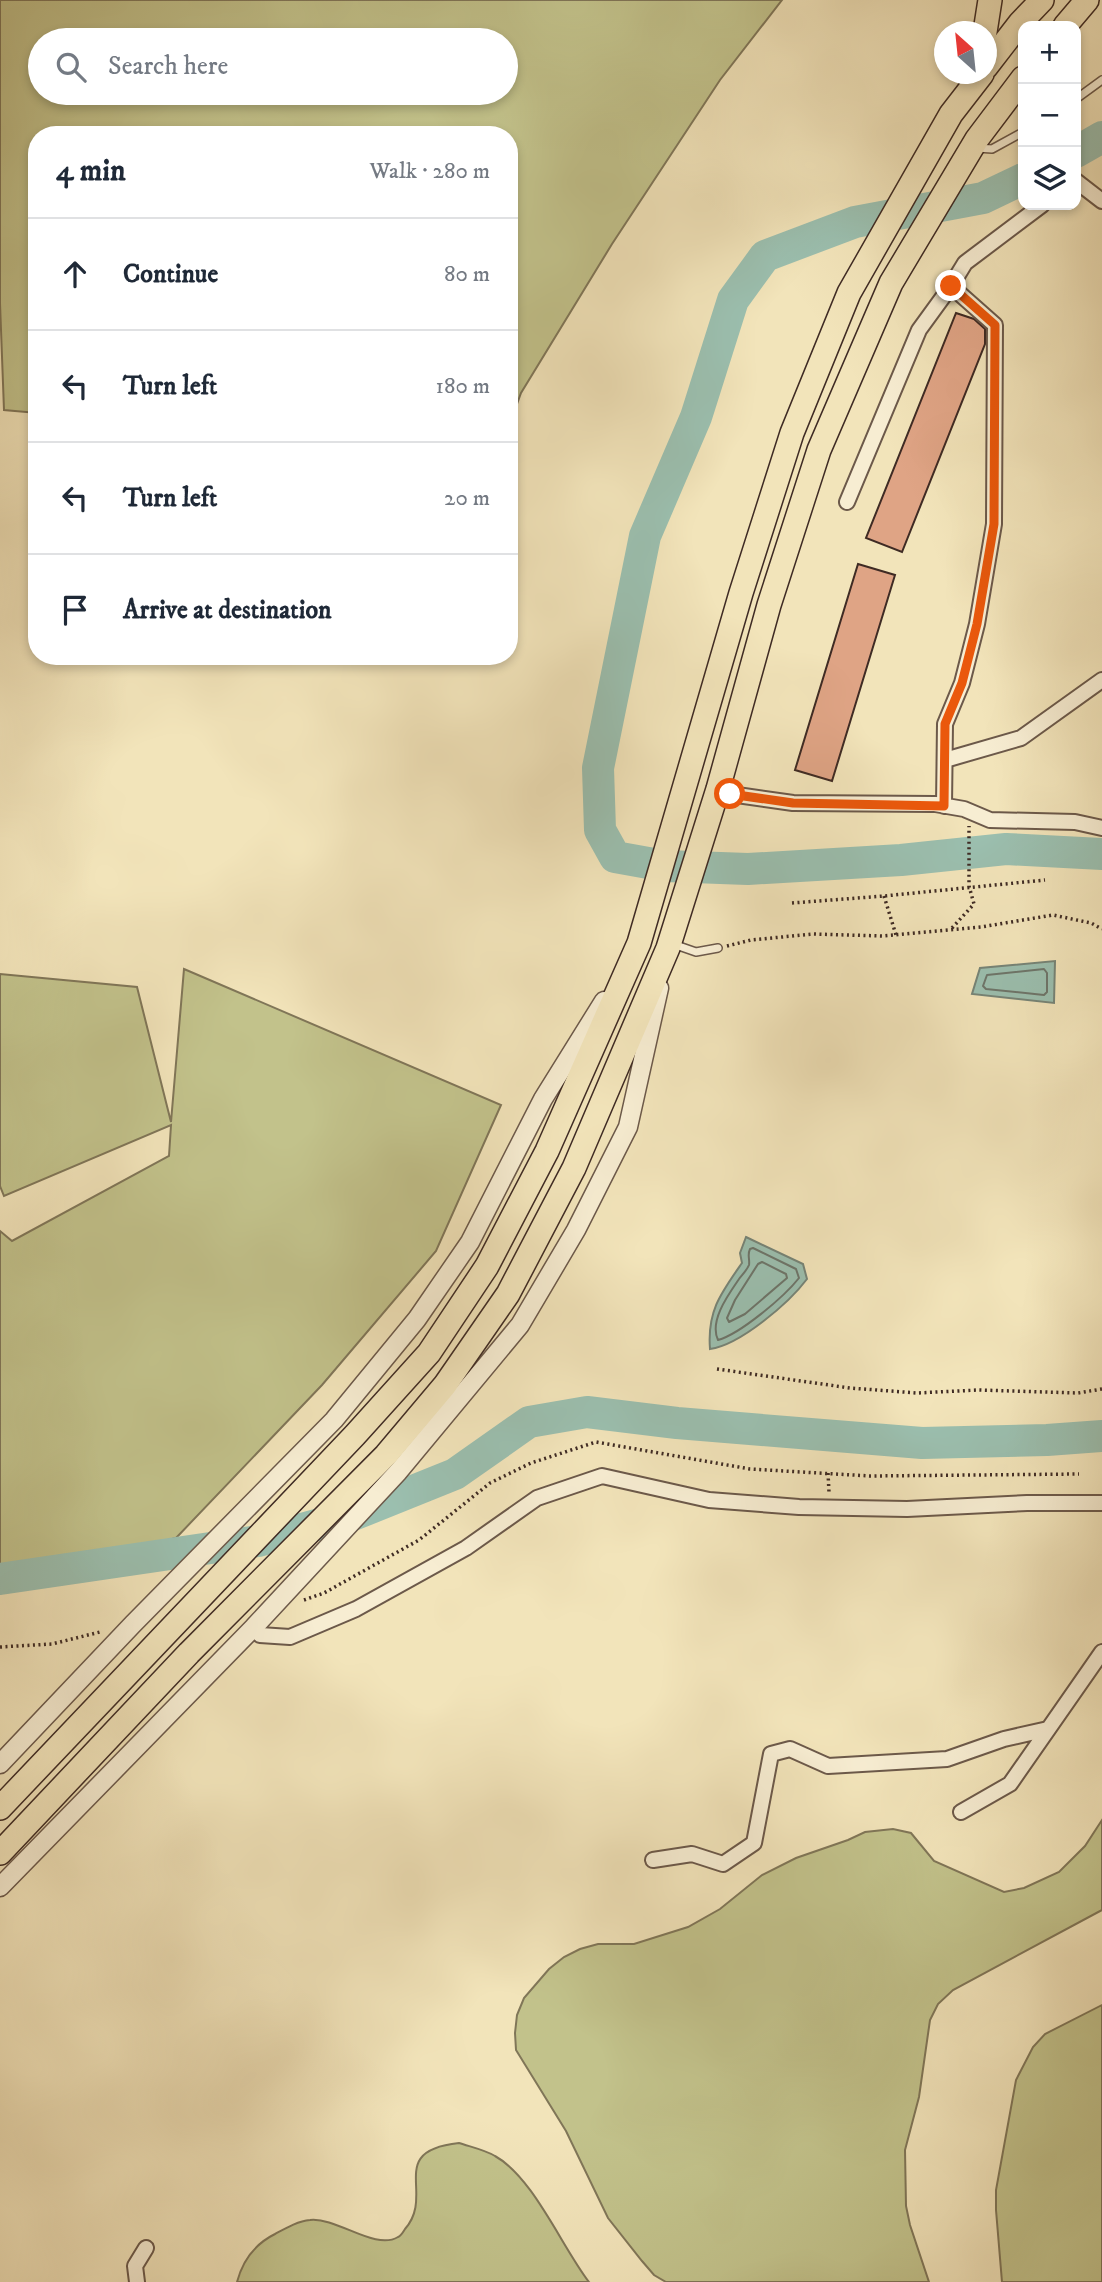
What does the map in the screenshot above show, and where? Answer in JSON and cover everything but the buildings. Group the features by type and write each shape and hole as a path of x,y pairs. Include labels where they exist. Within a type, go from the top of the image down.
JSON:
{"main road":[{"path":"987,21 990,0"},
{"path":"997,53 1042,0"},
{"path":"1069,21 1087,0"},
{"path":"0,1808 355,1435 429,1353 487,1266 547,1151 639,943 741,593 792,433 849,293 951,114 972,84"},
{"path":"0,1853 188,1653 392,1464 508,1294 574,1168 668,945 718,789 769,605 819,450 891,283 975,144 1018,90"}],"street":[{"path":"1081,185 1102,201"},
{"path":"847,502 919,330 965,263 1035,210"},
{"path":"944,806 945,724 962,683 977,624 994,524 995,325 951,286"},
{"path":"945,760 1021,737 1102,680"},
{"path":"718,789 730,794 793,803 944,806 964,809 990,820 1075,822 1102,828"},
{"path":"0,1764 342,1410 417,1319 470,1242 543,1099 639,943"},
{"path":"0,1887 254,1627 392,1464 520,1325 576,1230 628,1127 668,945"},
{"path":"254,1627 260,1635 290,1637 356,1609 466,1548 537,1498 602,1476 709,1500 799,1507 907,1509 1027,1503 1102,1503"},
{"path":"961,1812 1010,1784 1102,1652"},
{"path":"653,1860 692,1854 723,1864 754,1843 771,1754 790,1749 828,1766 947,1759 1004,1739 1048,1729"},
{"path":"137,2282 135,2266 146,2248"}],"lane":[{"path":"1081,95 1102,80"},
{"path":"975,144 992,149 1018,135"},
{"path":"668,945 696,952 718,948"}],"path":[{"path":"951,930 974,904 969,886 968,837"},
{"path":"792,903 884,897 1045,880"},
{"path":"884,897 896,935"},
{"path":"718,948 751,940 813,934 896,935 951,930 1053,915 1091,922 1102,929"},
{"path":"717,1369 850,1388 917,1393 978,1390 1078,1393 1102,1389"},
{"path":"0,1647 52,1644 133,1624"}],"green space":[{"path":"0,0 782,0 720,80 612,244 518,401 518,126 28,126 28,412 4,410 0,303"},
{"path":"184,969 501,1105 436,1251 322,1385 176,1538 18,1578 0,1579 0,1231 12,1241 169,1156 171,1125 4,1196 0,1186 0,974 137,987 171,1122"},
{"path":"1102,1820 1102,1910 953,1990 938,2004 930,2020 919,2097 905,2150 906,2206 929,2282 666,2282 654,2275 608,2218 566,2131 516,2050 517,2015 524,1998 549,1969 580,1949 598,1944 634,1944 688,1927 720,1909 762,1875 796,1858 865,1832 893,1829 911,1833 934,1861 1004,1892 1024,1888 1059,1872 1085,1846"},
{"path":"1102,2005 1102,2282 1002,2282 996,2190 1016,2080 1033,2047 1045,2034"},
{"path":"459,2143 482,2150 509,2166 534,2196 589,2282 237,2282 246,2259 256,2248 268,2238 301,2222 321,2220 378,2240 399,2236 413,2216 418,2164 424,2155 437,2148"}],"water":[{"path":"1055,961 1054,1003 972,994 980,968"},
{"path":"746,1237 803,1264 807,1279 763,1322 735,1340 710,1349 713,1313 722,1293 742,1263 740,1253"}],"waterway":[{"path":"1081,149 1102,137"},
{"path":"1018,181 983,198 855,222 765,256 733,300 696,417 645,536 598,768 600,830 615,857 665,866 748,869 901,860 1006,849 1102,854"},
{"path":"0,1579 258,1541 353,1515 455,1474 529,1422 587,1412 677,1423 922,1443 1102,1436"}],"route":[{"path":"730,794 793,803 944,806 945,724 962,683 977,624 990,561 994,524 995,325 951,286"}]}
